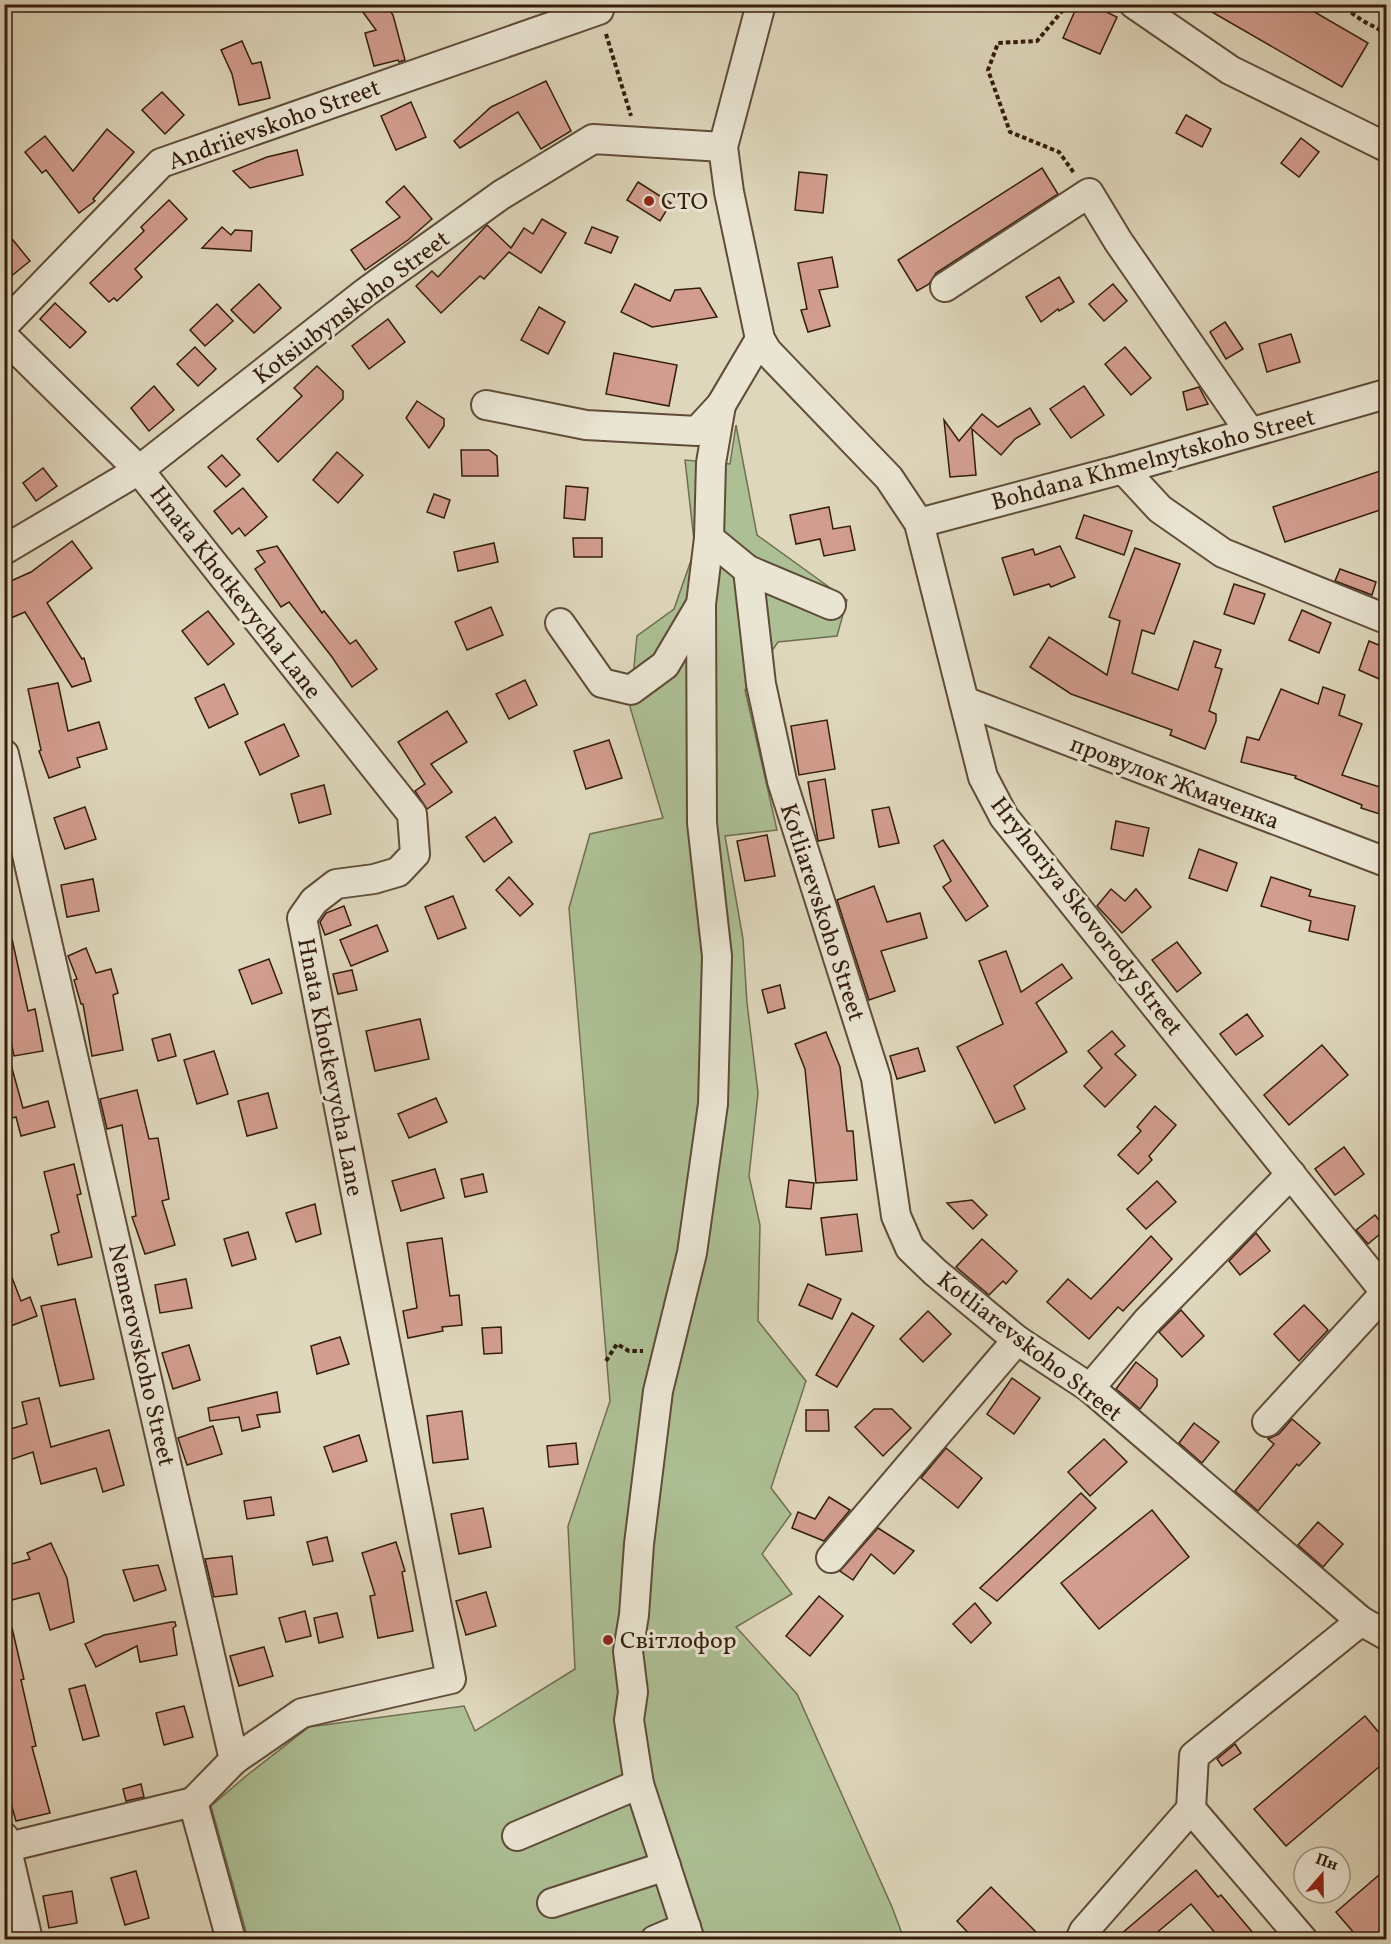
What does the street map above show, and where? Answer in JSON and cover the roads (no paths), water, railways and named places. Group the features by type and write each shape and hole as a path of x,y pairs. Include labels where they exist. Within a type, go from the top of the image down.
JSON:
{"street":[{"path":"761,4 723,147 729,192 760,339 767,351 889,478 920,523"},
{"path":"1134,4 1230,70 1386,147"},
{"name":"Andriievskoho Street","path":"4,325 161,163 599,10"},
{"name":"Kotsiubynskoho Street","path":"4,550 139,470 366,292 501,195 593,140 723,147"},
{"path":"945,288 1089,193 1118,241 1250,432"},
{"path":"4,337 139,470"},
{"path":"486,405 586,425 697,431 721,405 760,339"},
{"name":"Bohdana Khmelnytskoho Street","path":"920,523 1122,469 1386,394"},
{"path":"655,1940 688,1933 639,1784 628,1720 633,1692 628,1651 634,1615 639,1544 658,1391 693,1253 713,1104 717,956 702,823 701,604 710,538 711,463 721,405"},
{"path":"1122,469 1160,509 1223,553 1386,619"},
{"name":"Hnata Khotkevycha Lane","path":"139,470 412,814 415,854 398,872 374,879 336,884 314,902 302,918 451,1679 303,1713 234,1760"},
{"name":"Hryhoriya Skovorody Street","path":"920,523 983,777 1004,817 1386,1292 1267,1422"},
{"path":"710,538 748,570 831,605"},
{"name":"Kotliarevskoho Street","path":"748,570 761,684 782,781 876,1078 896,1216 910,1248 934,1272 1017,1340 1090,1388 1361,1620 1386,1635"},
{"path":"560,623 602,683 631,690 665,665 701,604"},
{"name":"провулок Жмаченка","path":"964,701 1386,862"},
{"name":"Nemerovskoho Street","path":"4,754 234,1760"},
{"path":"1090,1388 1147,1321 1291,1174"},
{"path":"831,1558 1017,1340"},
{"path":"1080,1940 1084,1931 1191,1809 1194,1756 1361,1620"},
{"path":"28,1940 5,1844 193,1802 234,1760"},
{"path":"517,1836 639,1784"},
{"path":"193,1802 231,1940"},
{"path":"1191,1809 1304,1940"},
{"path":"552,1903 666,1866"}],"place":[{"name":"СТО","path":"649,201"},
{"name":"Світлофор","path":"608,1640"}]}
